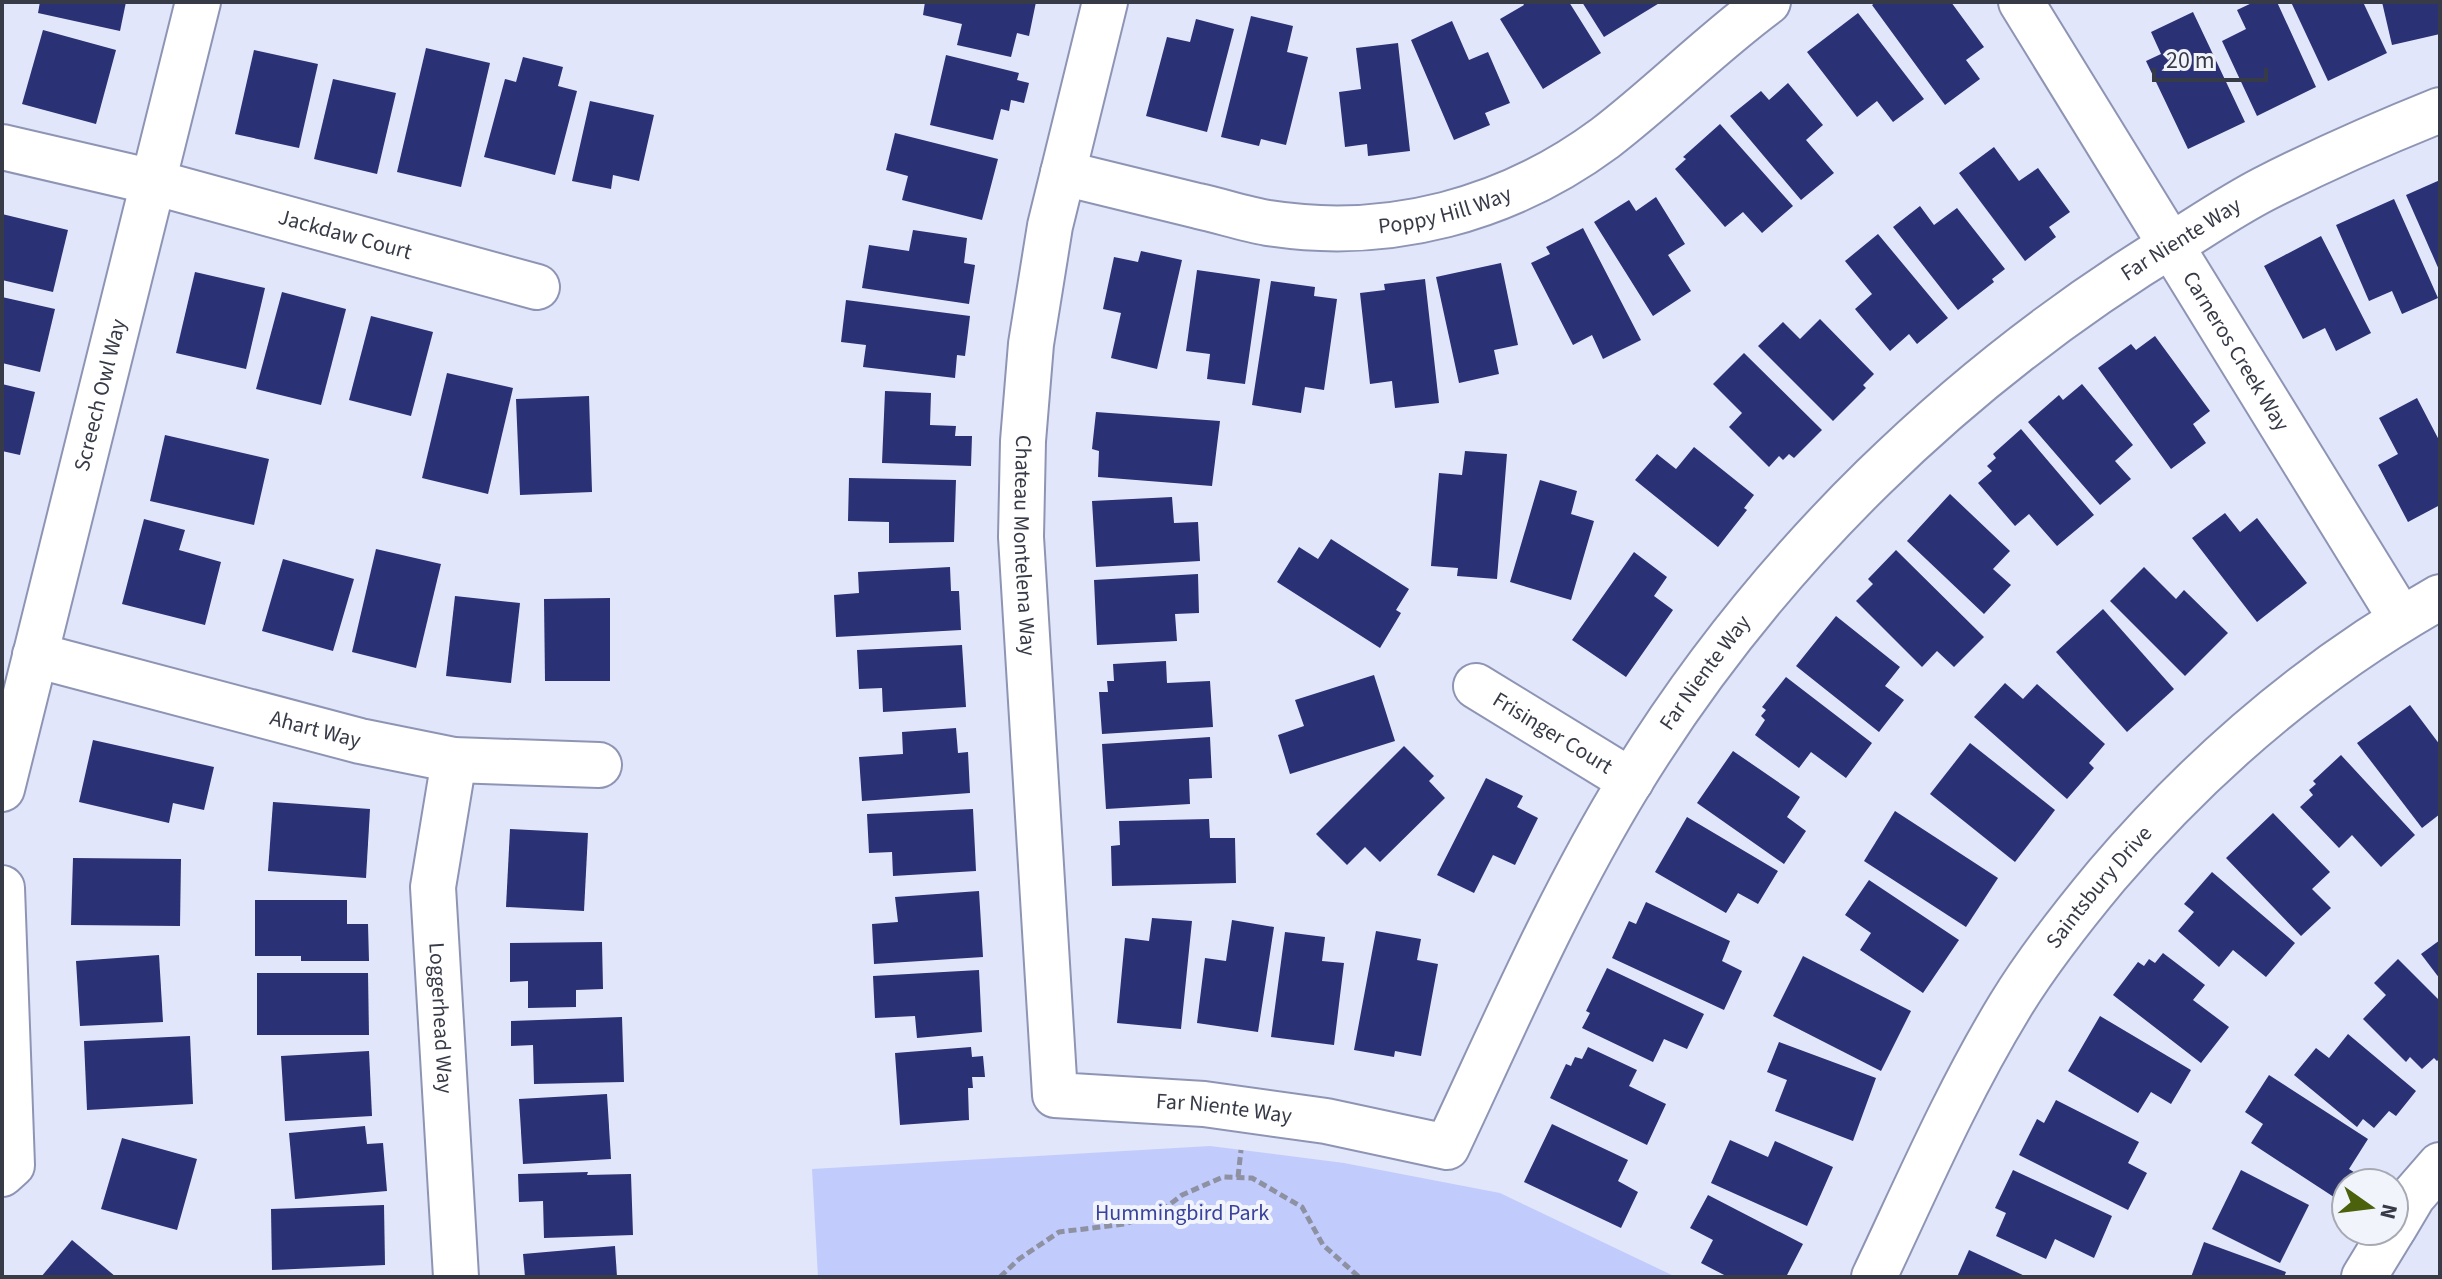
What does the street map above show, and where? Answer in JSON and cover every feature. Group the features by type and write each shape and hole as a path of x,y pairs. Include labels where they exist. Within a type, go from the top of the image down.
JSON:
{"street":[{"name":"Screech Owl Way","path":"2,789 198,2"},
{"name":"Chateau Montelena Way","path":"1055,1095 1021,537 1023,441 1031,344 1050,226 1105,2"},
{"name":"Poppy Hill Way","path":"1063,173 1268,223 1334,229 1387,226 1438,217 1489,203 1550,175 1606,137 1768,2"},
{"name":"Carneros Creek Way","path":"2021,2 2401,619"},
{"name":"Far Niente Way","path":"1055,1095 1204,1104 1326,1121 1447,1147 1556,917 1631,781 1706,671 1796,558 1876,475 1960,396 2050,324 2170,245 2260,191 2370,138 2440,110"},
{"name":"Jackdaw Court","path":"2,147 153,182 537,287"},
{"name":"Saintsbury Drive","path":"1874,1277 1959,1097 2011,1005 2071,918 2153,822 2213,762 2293,694 2401,619 2440,597"},
{"name":"Ahart Way","path":"35,655 360,741 454,760 599,765"},
{"name":"Frisinger Court","path":"1476,686 1631,781"},
{"name":"Loggerhead Way","path":"454,760 433,887 456,1277"},
{"path":"2,888 12,1165 2,1174"},
{"path":"2410,1201 2440,1165"},
{"path":"2364,1277 2383,1247"}],"path":[{"path":"1238,1177 1241,1147"},
{"path":"1000,1277 1019,1259 1059,1232 1125,1224 1160,1212 1182,1195 1223,1177 1252,1178 1302,1207 1323,1245 1359,1277"}],"green space":[{"name":"Hummingbird Park","path":"1210,1146 1344,1163 1500,1193 1676,1277 818,1277 812,1169"}],"building":[{"path":"40,2 126,2 120,31 38,13"},
{"path":"925,2 1036,2 1029,36 1017,33 1011,57 957,45 962,24 923,15"},
{"path":"1522,2 1569,2 1601,53 1543,89 1500,19 1524,5"},
{"path":"1582,2 1661,2 1604,37"},
{"path":"1876,2 1951,2 1984,47 1966,60 1980,79 1945,105 1872,5"},
{"path":"2254,2 2277,2 2316,87 2257,116 2222,41 2246,29 2237,10"},
{"path":"2291,2 2363,2 2387,53 2328,81"},
{"path":"2382,2 2440,2 2440,34 2392,45"},
{"path":"2193,12 2245,122 2188,149 2146,61 2161,54 2151,32"},
{"path":"1858,13 1924,99 1893,122 1877,101 1857,117 1807,52"},
{"path":"1251,16 1293,26 1287,52 1308,57 1286,145 1261,139 1259,146 1221,137"},
{"path":"1196,19 1234,29 1207,132 1146,116 1167,37 1190,42"},
{"path":"1452,21 1469,60 1488,52 1510,103 1485,113 1490,125 1454,140 1411,40"},
{"path":"43,30 116,50 96,124 22,104"},
{"path":"1398,43 1410,151 1368,156 1367,144 1345,147 1339,92 1361,89 1356,48"},
{"path":"426,48 490,63 461,187 397,172"},
{"path":"254,50 318,64 299,148 235,134"},
{"path":"946,55 1019,73 1017,80 1029,83 1024,103 1011,100 1009,111 1001,109 993,140 930,125"},
{"path":"523,57 563,67 558,86 577,91 555,175 484,157 505,79 516,82"},
{"path":"333,79 396,93 377,174 314,159"},
{"path":"1788,83 1823,125 1806,140 1834,173 1801,200 1730,116 1761,91 1769,100"},
{"path":"590,101 654,115 639,181 613,175 611,189 572,181"},
{"path":"1720,124 1793,206 1762,233 1743,212 1725,227 1675,169 1686,159 1683,157"},
{"path":"895,133 998,159 982,220 902,200 908,176 886,170"},
{"path":"1994,147 2019,181 2038,168 2070,212 2049,227 2056,237 2025,261 1959,173"},
{"path":"2440,180 2440,272 2406,195"},
{"path":"1656,197 1685,244 1668,255 1691,291 1653,316 1594,222 1629,200 1636,211"},
{"path":"2394,199 2438,298 2402,314 2392,291 2369,301 2336,225"},
{"path":"1920,206 1934,225 1957,208 2005,269 1992,279 1994,282 1958,310 1893,227"},
{"path":"2,214 68,230 53,292 2,280"},
{"path":"1583,228 1641,340 1603,359 1592,335 1573,345 1531,263 1550,254 1546,247"},
{"path":"913,230 967,238 964,263 975,265 969,304 862,288 869,245 909,251"},
{"path":"1878,234 1948,318 1917,344 1909,334 1890,351 1855,309 1872,294 1845,261"},
{"path":"2321,236 2371,333 2336,351 2325,328 2303,339 2264,266"},
{"path":"1141,251 1182,260 1157,369 1111,358 1121,313 1103,309 1114,257 1138,262"},
{"path":"1501,263 1518,345 1494,350 1499,374 1459,383 1436,277"},
{"path":"1197,270 1260,279 1245,384 1207,379 1210,354 1186,351"},
{"path":"195,272 265,288 246,369 176,353"},
{"path":"1425,279 1439,403 1395,408 1392,381 1370,384 1360,293 1385,290 1384,284"},
{"path":"1271,281 1315,287 1314,296 1337,299 1324,390 1305,387 1301,413 1252,405"},
{"path":"282,292 346,309 321,405 256,389"},
{"path":"2,297 55,309 40,372 2,363"},
{"path":"846,300 970,316 965,356 957,355 955,378 863,367 866,345 841,342"},
{"path":"371,316 433,332 411,416 349,400"},
{"path":"1820,319 1874,374 1863,385 1866,388 1833,421 1758,346 1783,322 1800,339"},
{"path":"2155,336 2210,411 2193,424 2206,443 2171,469 2098,368 2131,344 2136,350"},
{"path":"1744,353 1822,430 1794,458 1789,454 1783,460 1779,456 1769,467 1729,427 1742,413 1713,384"},
{"path":"447,373 513,388 488,494 422,478"},
{"path":"2,384 35,392 20,455 2,451"},
{"path":"2082,384 2133,445 2115,461 2131,479 2100,505 2028,422 2059,395 2063,400"},
{"path":"885,391 931,393 930,425 956,426 955,436 972,436 971,466 882,463"},
{"path":"589,396 592,492 520,495 516,399"},
{"path":"2417,398 2440,442 2440,505 2408,522 2378,465 2398,454 2379,418"},
{"path":"1096,412 1220,421 1212,486 1098,477 1099,451 1092,449"},
{"path":"2021,429 2094,515 2057,546 2029,514 2015,526 1978,483 1992,471 1987,466 1996,458 1993,454"},
{"path":"165,435 269,459 254,525 150,501"},
{"path":"1694,447 1754,495 1744,508 1747,510 1718,547 1635,480 1657,454 1676,469"},
{"path":"1465,451 1507,454 1497,579 1457,576 1458,568 1431,566 1439,473 1462,475"},
{"path":"849,478 956,480 954,542 889,543 889,522 848,521"},
{"path":"1540,480 1577,491 1571,514 1594,521 1571,600 1510,582"},
{"path":"1950,494 2010,551 1993,569 2011,585 1984,614 1907,541"},
{"path":"1172,497 1174,523 1198,522 1200,561 1096,567 1092,501"},
{"path":"2225,513 2240,532 2257,518 2307,583 2257,622 2192,538"},
{"path":"144,519 185,530 179,550 221,562 205,625 122,604"},
{"path":"1331,539 1409,589 1396,610 1401,613 1380,648 1277,582 1299,547 1318,559"},
{"path":"376,549 441,564 416,668 352,652"},
{"path":"1896,550 1984,637 1954,667 1937,651 1922,667 1856,601 1873,584 1868,579"},
{"path":"1634,552 1667,577 1654,596 1673,610 1626,677 1572,640"},
{"path":"283,559 354,579 333,651 262,631"},
{"path":"950,567 951,591 959,591 961,630 836,637 834,595 859,593 858,572"},
{"path":"2144,567 2176,599 2184,590 2228,633 2185,676 2110,601"},
{"path":"1198,574 1199,613 1175,614 1177,641 1097,645 1094,580"},
{"path":"455,596 520,603 511,683 446,676"},
{"path":"610,598 610,681 545,681 544,599"},
{"path":"2103,609 2174,689 2127,732 2056,652"},
{"path":"1836,616 1900,667 1885,686 1904,700 1879,732 1796,666"},
{"path":"962,645 966,707 883,712 882,688 859,689 857,650"},
{"path":"1166,661 1167,683 1210,681 1213,727 1102,734 1099,692 1108,692 1107,681 1114,681 1113,664"},
{"path":"1374,675 1395,741 1290,774 1278,735 1304,726 1295,700"},
{"path":"1786,677 1872,743 1846,778 1811,752 1799,768 1755,735 1765,720 1761,716 1766,710 1762,707"},
{"path":"2005,683 2023,699 2037,684 2105,744 2089,763 2094,768 2067,799 1974,717"},
{"path":"2410,705 2440,745 2440,814 2422,828 2357,743"},
{"path":"956,728 958,753 968,752 970,793 862,801 859,757 903,754 902,732"},
{"path":"1210,737 1212,778 1189,779 1190,804 1106,809 1102,744"},
{"path":"93,740 214,767 204,810 173,803 169,823 79,802"},
{"path":"1970,743 2055,810 2015,862 1930,794"},
{"path":"1404,746 1434,776 1429,781 1445,798 1380,862 1365,847 1347,865 1316,834"},
{"path":"1733,751 1800,797 1787,817 1806,831 1784,864 1697,803"},
{"path":"2341,755 2415,835 2381,867 2352,835 2339,848 2300,807 2313,795 2309,790 2316,784 2313,781"},
{"path":"1486,778 1523,796 1517,807 1538,818 1515,865 1493,855 1474,893 1437,875"},
{"path":"273,802 370,809 366,878 268,871"},
{"path":"973,809 976,871 893,876 892,852 869,853 867,814"},
{"path":"1895,811 1998,878 1966,927 1864,861"},
{"path":"2273,813 2330,872 2312,889 2331,908 2301,936 2226,858"},
{"path":"1687,817 1778,871 1758,904 1738,893 1726,913 1655,872"},
{"path":"1209,819 1210,838 1235,838 1236,883 1112,886 1111,846 1120,845 1119,821"},
{"path":"510,829 588,833 584,911 506,907"},
{"path":"73,858 181,859 180,926 71,925"},
{"path":"2212,872 2295,943 2266,977 2233,950 2219,967 2178,931 2194,912 2184,904"},
{"path":"1869,880 1959,940 1923,993 1860,950 1871,933 1845,915"},
{"path":"979,891 983,957 874,964 872,924 898,922 895,897"},
{"path":"255,900 347,900 347,924 368,924 369,961 301,961 301,956 255,956"},
{"path":"1646,902 1730,941 1722,961 1742,971 1724,1010 1612,958 1629,921 1636,924"},
{"path":"1152,918 1192,921 1181,1029 1117,1023 1125,938 1149,941"},
{"path":"1232,920 1274,927 1258,1032 1197,1023 1205,958 1226,961"},
{"path":"1376,931 1421,939 1417,960 1438,964 1421,1056 1395,1051 1394,1057 1354,1050"},
{"path":"1285,932 1325,937 1322,961 1344,963 1334,1045 1271,1037"},
{"path":"2440,940 2440,979 2421,954"},
{"path":"602,942 603,989 576,990 576,1007 528,1008 528,981 510,982 510,943"},
{"path":"2163,953 2205,985 2193,1000 2229,1027 2201,1063 2113,995 2138,962 2144,966 2149,959 2155,963"},
{"path":"159,955 163,1022 80,1026 76,961"},
{"path":"1803,956 1911,1011 1881,1071 1773,1016"},
{"path":"2398,959 2440,1001 2440,1058 2437,1061 2434,1058 2422,1069 2410,1057 2406,1062 2363,1019 2386,995 2374,983"},
{"path":"1607,968 1704,1014 1687,1049 1664,1039 1653,1062 1582,1028 1590,1013 1586,1011"},
{"path":"979,970 982,1032 917,1038 915,1016 875,1018 873,976"},
{"path":"257,973 368,973 369,1035 257,1035"},
{"path":"2100,1016 2191,1070 2171,1104 2151,1092 2138,1113 2068,1071"},
{"path":"622,1017 624,1082 534,1084 533,1045 511,1046 511,1021"},
{"path":"2348,1034 2416,1091 2396,1116 2389,1111 2374,1128 2363,1119 2357,1127 2294,1075 2316,1048 2329,1058"},
{"path":"190,1036 193,1104 87,1110 84,1041"},
{"path":"1779,1042 1876,1078 1853,1141 1775,1111 1787,1080 1767,1072"},
{"path":"971,1047 972,1057 983,1056 985,1077 972,1077 973,1088 968,1088 969,1120 900,1125 895,1053"},
{"path":"1588,1047 1637,1070 1629,1086 1666,1104 1647,1145 1550,1098 1566,1064 1571,1066 1575,1057 1582,1059"},
{"path":"369,1051 372,1116 285,1121 281,1056"},
{"path":"2269,1075 2368,1139 2350,1167 2330,1167 2330,1195 2251,1143 2263,1124 2245,1112"},
{"path":"607,1094 611,1159 523,1164 519,1099"},
{"path":"2056,1100 2139,1142 2128,1163 2147,1173 2128,1210 2019,1155 2037,1119 2044,1123"},
{"path":"1552,1124 1628,1160 1618,1181 1638,1192 1621,1228 1524,1182"},
{"path":"365,1126 367,1144 383,1143 387,1191 295,1199 289,1133"},
{"path":"122,1138 197,1159 177,1230 101,1209"},
{"path":"1730,1140 1768,1157 1775,1141 1833,1167 1807,1226 1711,1183"},
{"path":"2013,1170 2112,1216 2094,1258 2055,1239 2046,1259 1996,1236 2006,1213 1995,1208"},
{"path":"2241,1170 2309,1205 2280,1263 2212,1229"},
{"path":"588,1172 587,1175 631,1174 633,1235 544,1238 543,1201 519,1202 518,1174"},
{"path":"1708,1195 1803,1244 1786,1277 1728,1277 1701,1263 1713,1240 1690,1228"},
{"path":"384,1205 385,1265 272,1270 271,1209"},
{"path":"72,1240 116,1277 41,1277"},
{"path":"2204,1242 2286,1272 2284,1277 2191,1277"},
{"path":"615,1246 617,1277 525,1277 523,1254"},
{"path":"1969,1250 2027,1277 1957,1277"}]}
